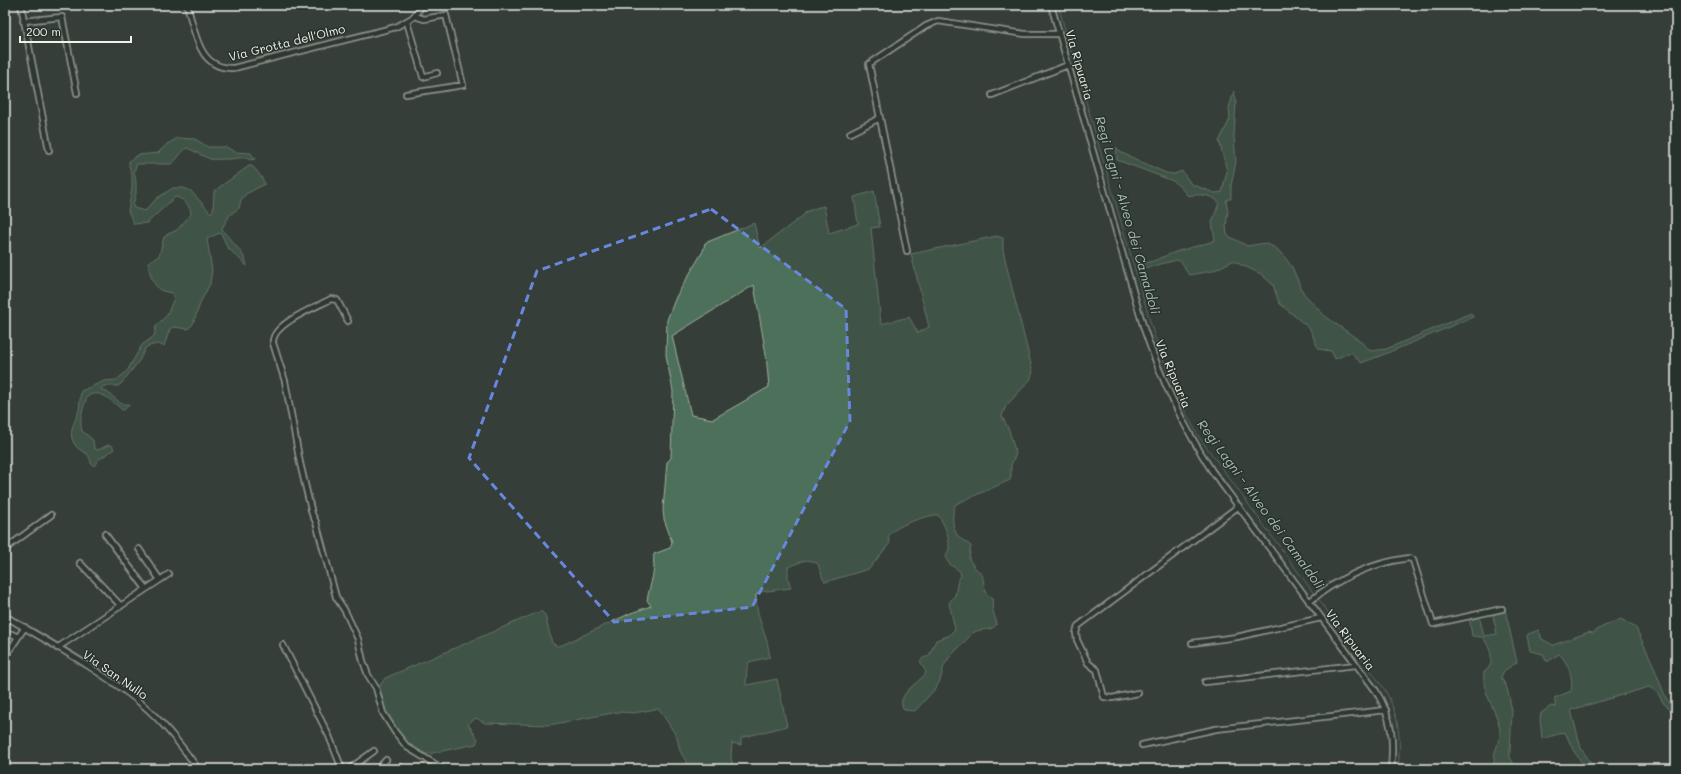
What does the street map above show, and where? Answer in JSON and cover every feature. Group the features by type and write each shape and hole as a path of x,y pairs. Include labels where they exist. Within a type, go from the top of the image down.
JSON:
{"street":[{"path":"21,5 49,150"},
{"name":"Via Grotta dell'Olmo","path":"187,5 204,56 215,65 226,68 234,68 391,29 407,22 415,16 423,5"},
{"name":"Via Ripuaria","path":"1051,5 1144,329 1156,364 1179,415 1195,445 1212,471 1376,691 1390,720 1393,736 1391,769"},
{"path":"406,94 463,85 446,15 424,19 415,16"},
{"path":"23,21 62,17 77,93"},
{"path":"907,251 869,64 932,22 944,21 1025,34 1059,34"},
{"path":"407,22 423,77 436,73"},
{"path":"992,95 1068,65"},
{"path":"850,133 880,118"},
{"path":"348,321 337,300 331,299 281,326 272,338 273,343 285,381 300,463 312,514 316,522 336,598 353,627 368,675 376,688 383,713 391,726 407,747 443,769"},
{"path":"1138,693 1112,698 1104,696 1097,670 1088,663 1078,640 1076,633 1078,626 1239,506"},
{"path":"5,549 51,515"},
{"path":"105,534 146,589"},
{"path":"139,549 160,580"},
{"path":"1310,601 1340,581 1365,568 1409,558 1413,560 1419,575 1434,624 1502,609"},
{"path":"80,563 120,606"},
{"path":"57,648 169,574"},
{"name":"Via San Nullo","path":"5,616 110,680 144,705 178,741 198,769"},
{"path":"1192,643 1236,637 1321,618"},
{"path":"5,657 24,627"},
{"path":"5,636 12,634 18,637"},
{"path":"283,645 329,736 342,769"},
{"path":"1205,682 1356,665"},
{"path":"1142,745 1216,728 1386,710"},
{"path":"349,769 374,751"},
{"path":"377,769 386,760"}],"highlighted area":[{"path":"711,209 846,309 850,421 752,607 614,622 469,458 537,271"}],"green space":[{"path":"1234,91 1236,101 1234,137 1236,162 1231,186 1231,199 1226,201 1228,211 1226,226 1227,235 1247,246 1265,243 1276,248 1292,267 1304,294 1325,316 1359,340 1371,351 1386,349 1471,313 1473,317 1361,363 1351,352 1335,359 1331,351 1318,349 1310,329 1279,303 1273,285 1261,274 1233,261 1212,271 1190,275 1186,272 1184,265 1177,260 1145,268 1143,263 1215,240 1212,222 1219,203 1209,196 1188,196 1173,181 1117,160 1116,147 1120,152 1166,173 1174,174 1182,171 1191,184 1215,193 1222,192 1227,171 1219,141 1230,119 1229,108"},
{"path":"178,138 195,139 208,147 226,147 235,152 251,153 255,159 212,159 187,148 171,164 137,164 134,171 136,194 133,205 134,208 145,211 157,198 173,188 184,188 191,191 211,213 213,210 214,191 249,166 252,166 258,172 265,184 246,194 241,200 239,208 230,215 222,228 241,252 247,266 227,247 221,233 207,239 212,270 210,284 201,301 193,324 188,329 173,327 170,329 164,346 157,344 146,347 139,361 121,384 118,386 103,386 101,389 122,404 130,404 124,410 101,395 92,394 87,397 81,418 82,431 93,440 94,448 98,450 108,445 112,445 114,449 98,460 94,466 86,453 78,449 71,435 79,410 81,391 104,381 116,380 120,377 127,371 142,345 154,336 156,326 167,315 174,298 172,293 162,291 156,286 150,274 148,262 159,256 164,237 177,230 191,214 191,211 186,203 175,197 147,223 134,224 128,211 132,188 132,175 129,161 138,155 158,153 167,144"},
{"path":"874,191 880,227 871,228 881,324 909,317 918,333 929,327 911,254 997,236 1003,238 1003,250 1033,372 1030,380 1006,406 1002,416 1009,430 1016,454 1011,465 1010,480 956,504 953,511 954,529 959,537 971,546 969,559 975,568 982,574 986,593 992,598 993,611 997,624 995,627 979,630 973,633 949,658 944,666 940,681 936,688 915,711 904,710 902,699 926,673 921,663 922,659 929,656 936,640 948,636 955,629 949,603 955,595 958,580 961,576 960,572 950,565 947,560 946,556 949,548 949,540 938,515 933,515 911,522 891,532 888,536 890,543 869,569 825,582 818,564 806,560 788,567 788,578 791,588 760,592 756,595 758,612 767,640 770,657 749,662 747,668 746,685 777,679 787,726 741,738 741,745 732,743 731,758 734,769 690,768 680,751 677,737 659,709 634,713 618,712 549,725 485,723 476,718 468,724 478,739 476,744 423,755 407,744 392,725 382,702 379,687 385,678 541,611 545,615 552,643 557,646 631,613 651,606 647,600 654,567 654,554 670,548 672,542 664,519 663,510 667,462 671,458 673,391 666,355 667,320 676,297 703,251 705,243 754,223 760,248 805,214 805,212 824,206 829,233 858,224 854,197","holes":["754,285 766,355 769,387 713,419 691,415 672,336"]},
{"path":"1505,609 1517,662 1504,671 1501,677 1507,688 1512,710 1510,757 1516,769 1490,769 1494,763 1495,752 1500,734 1497,718 1485,689 1484,681 1484,672 1488,669 1491,655 1488,645 1482,637 1472,636 1469,617 1479,615 1484,636 1497,634 1492,612"},
{"path":"1621,619 1636,628 1652,662 1666,698 1676,711 1676,715 1664,704 1657,692 1649,687 1571,710 1581,748 1595,769 1586,769 1573,750 1565,732 1542,739 1540,719 1541,713 1551,706 1556,707 1554,698 1571,691 1572,682 1568,666 1562,657 1559,654 1549,661 1546,661 1543,654 1530,651 1527,636 1528,634 1539,630 1542,639 1553,645 1589,632 1593,633 1602,627"}],"waterway":[{"name":"Regi Lagni - Alveo dei Camaldoli","path":"1058,5 1154,335 1176,394 1199,437 1315,595"},
{"name":"Regi Lagni - Alveo dei Camaldoli","path":"1317,597 1385,690 1390,700 1398,728 1398,769"}]}
